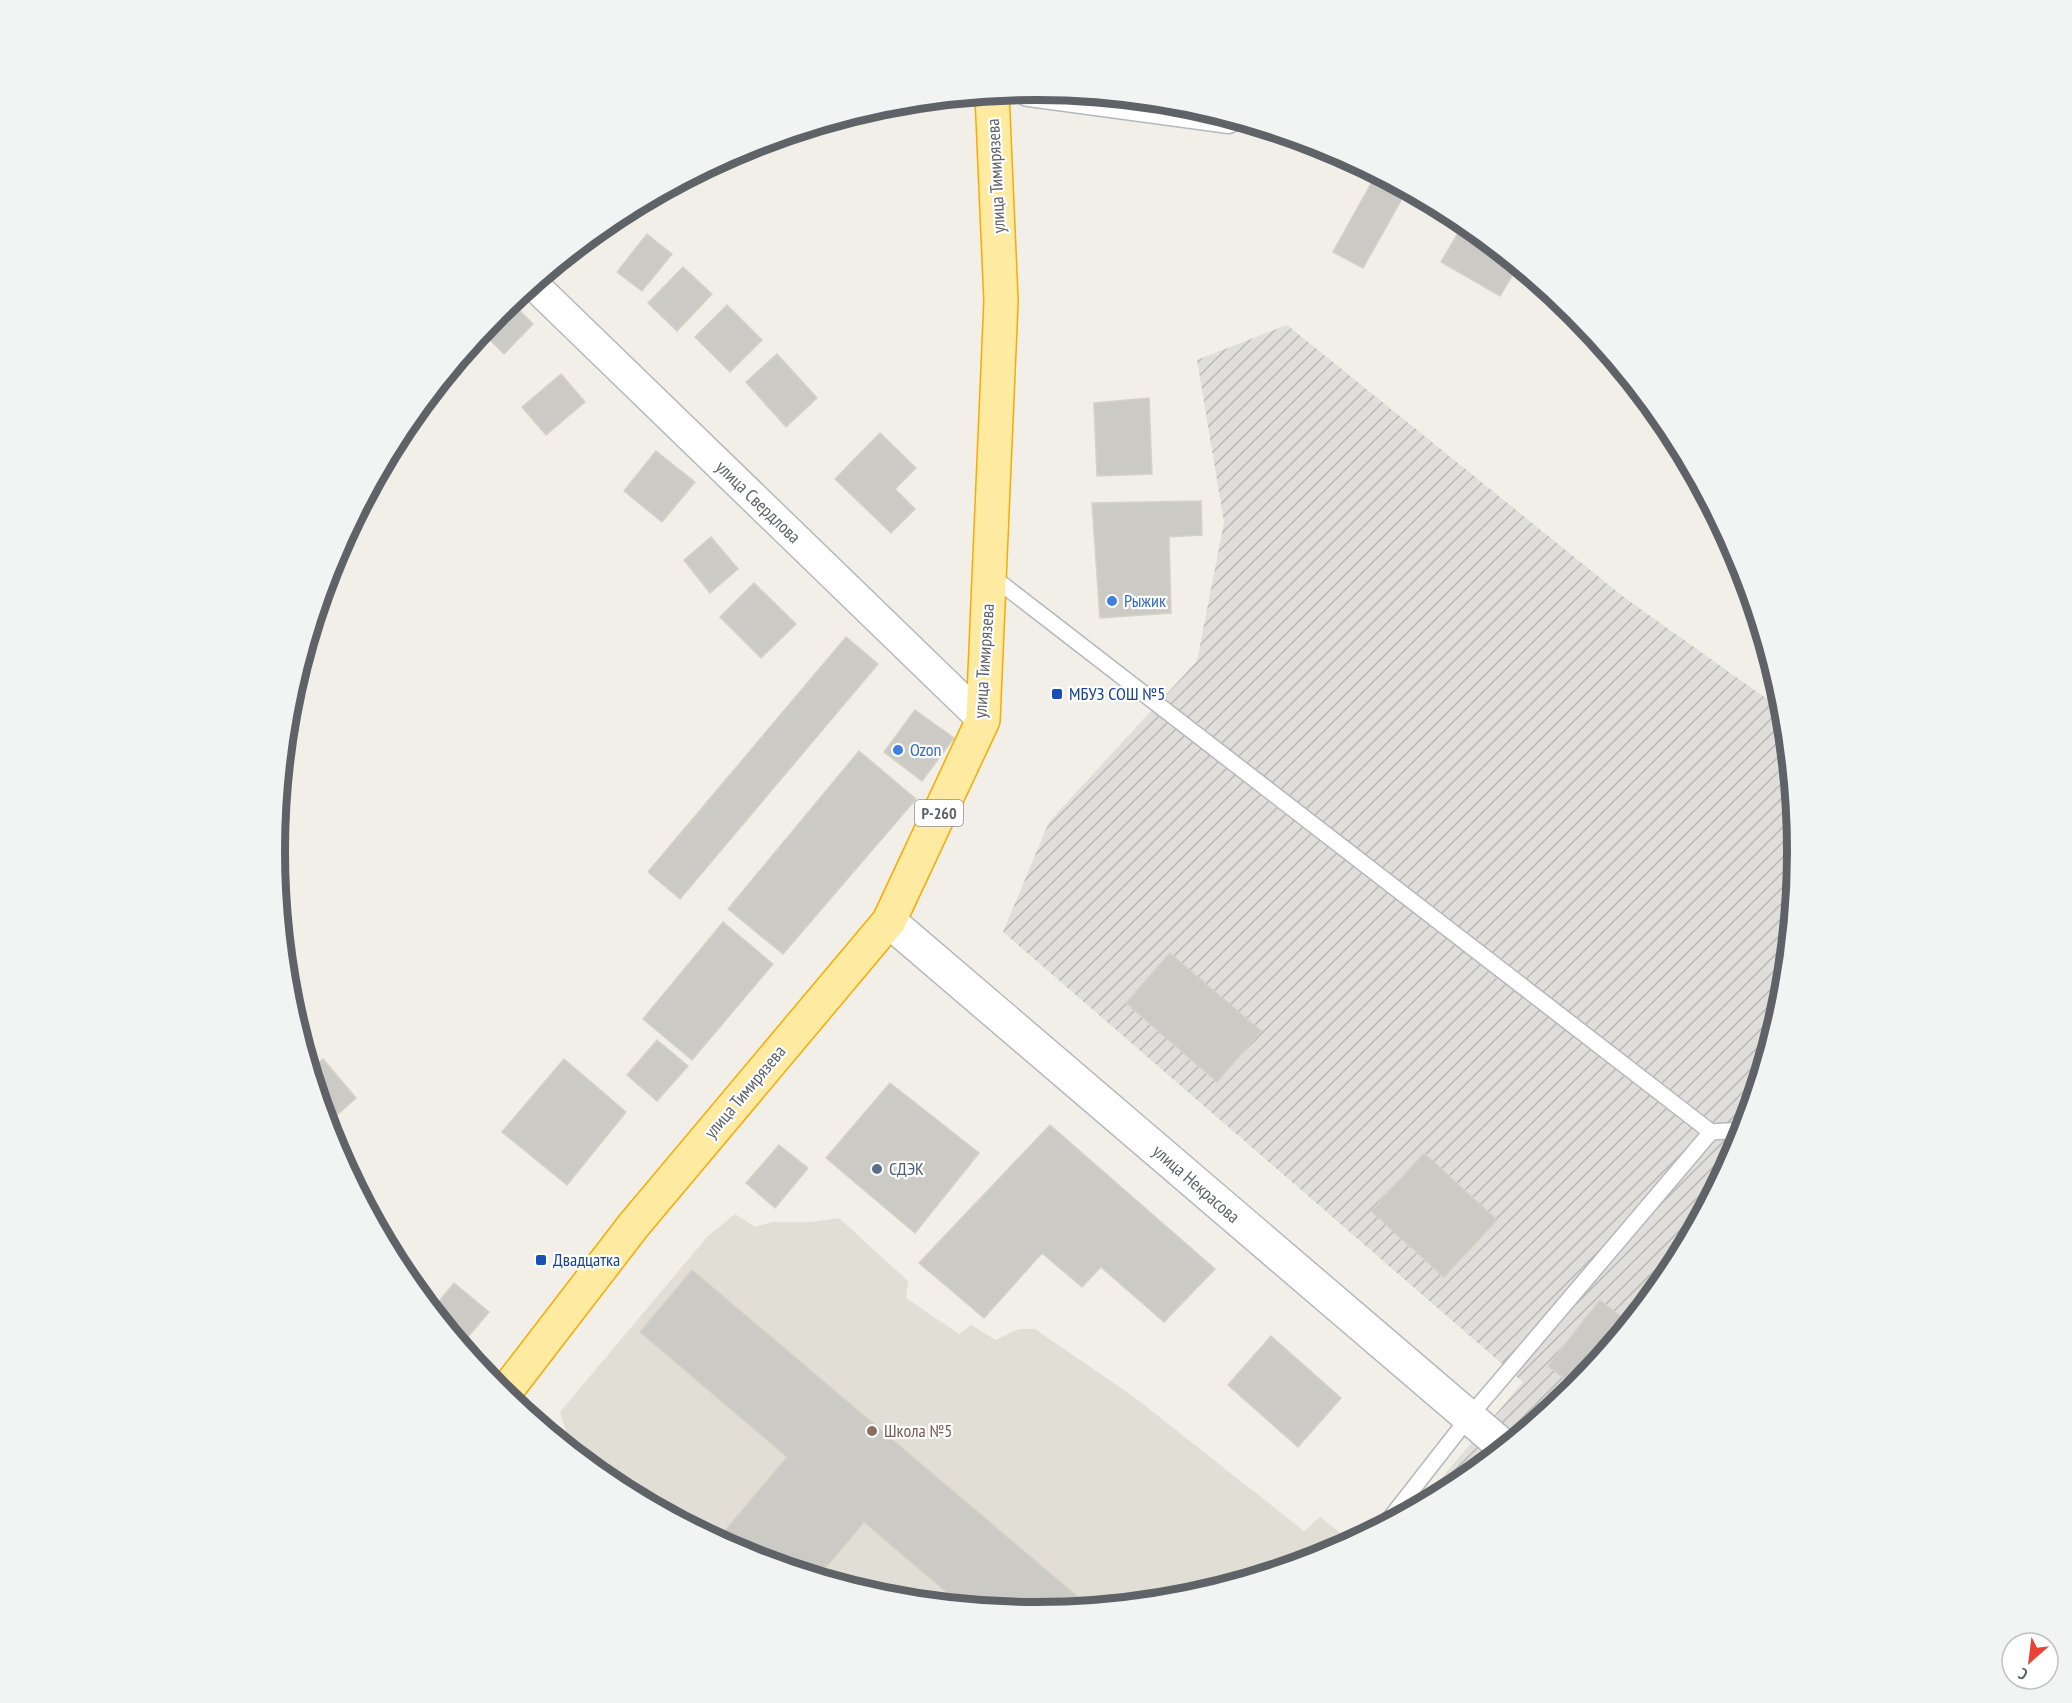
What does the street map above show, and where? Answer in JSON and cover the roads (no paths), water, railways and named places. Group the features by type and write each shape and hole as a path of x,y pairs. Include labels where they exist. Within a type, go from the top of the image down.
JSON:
{"highway":[{"name":"улица Тимирязева","path":"509,1387 633,1226 889,921 983,720 1001,302 992,102"}],"street":[{"name":"улица Свердлова","path":"538,289 983,720"},
{"name":"улица Некрасова","path":"889,921 1498,1443"}],"lane":[{"path":"989,574 1711,1132 1733,1131"},
{"path":"1397,1510 1469,1417 1711,1132"}],"place":[{"name":"Рыжик","path":"1112,601"},
{"name":"МБУЗ СОШ №5","path":"1057,694"},
{"name":"Ozon","path":"898,750"},
{"name":"СДЭК","path":"877,1169"},
{"name":"Двадцатка","path":"541,1260"},
{"name":"Школа №5","path":"872,1431"}]}
